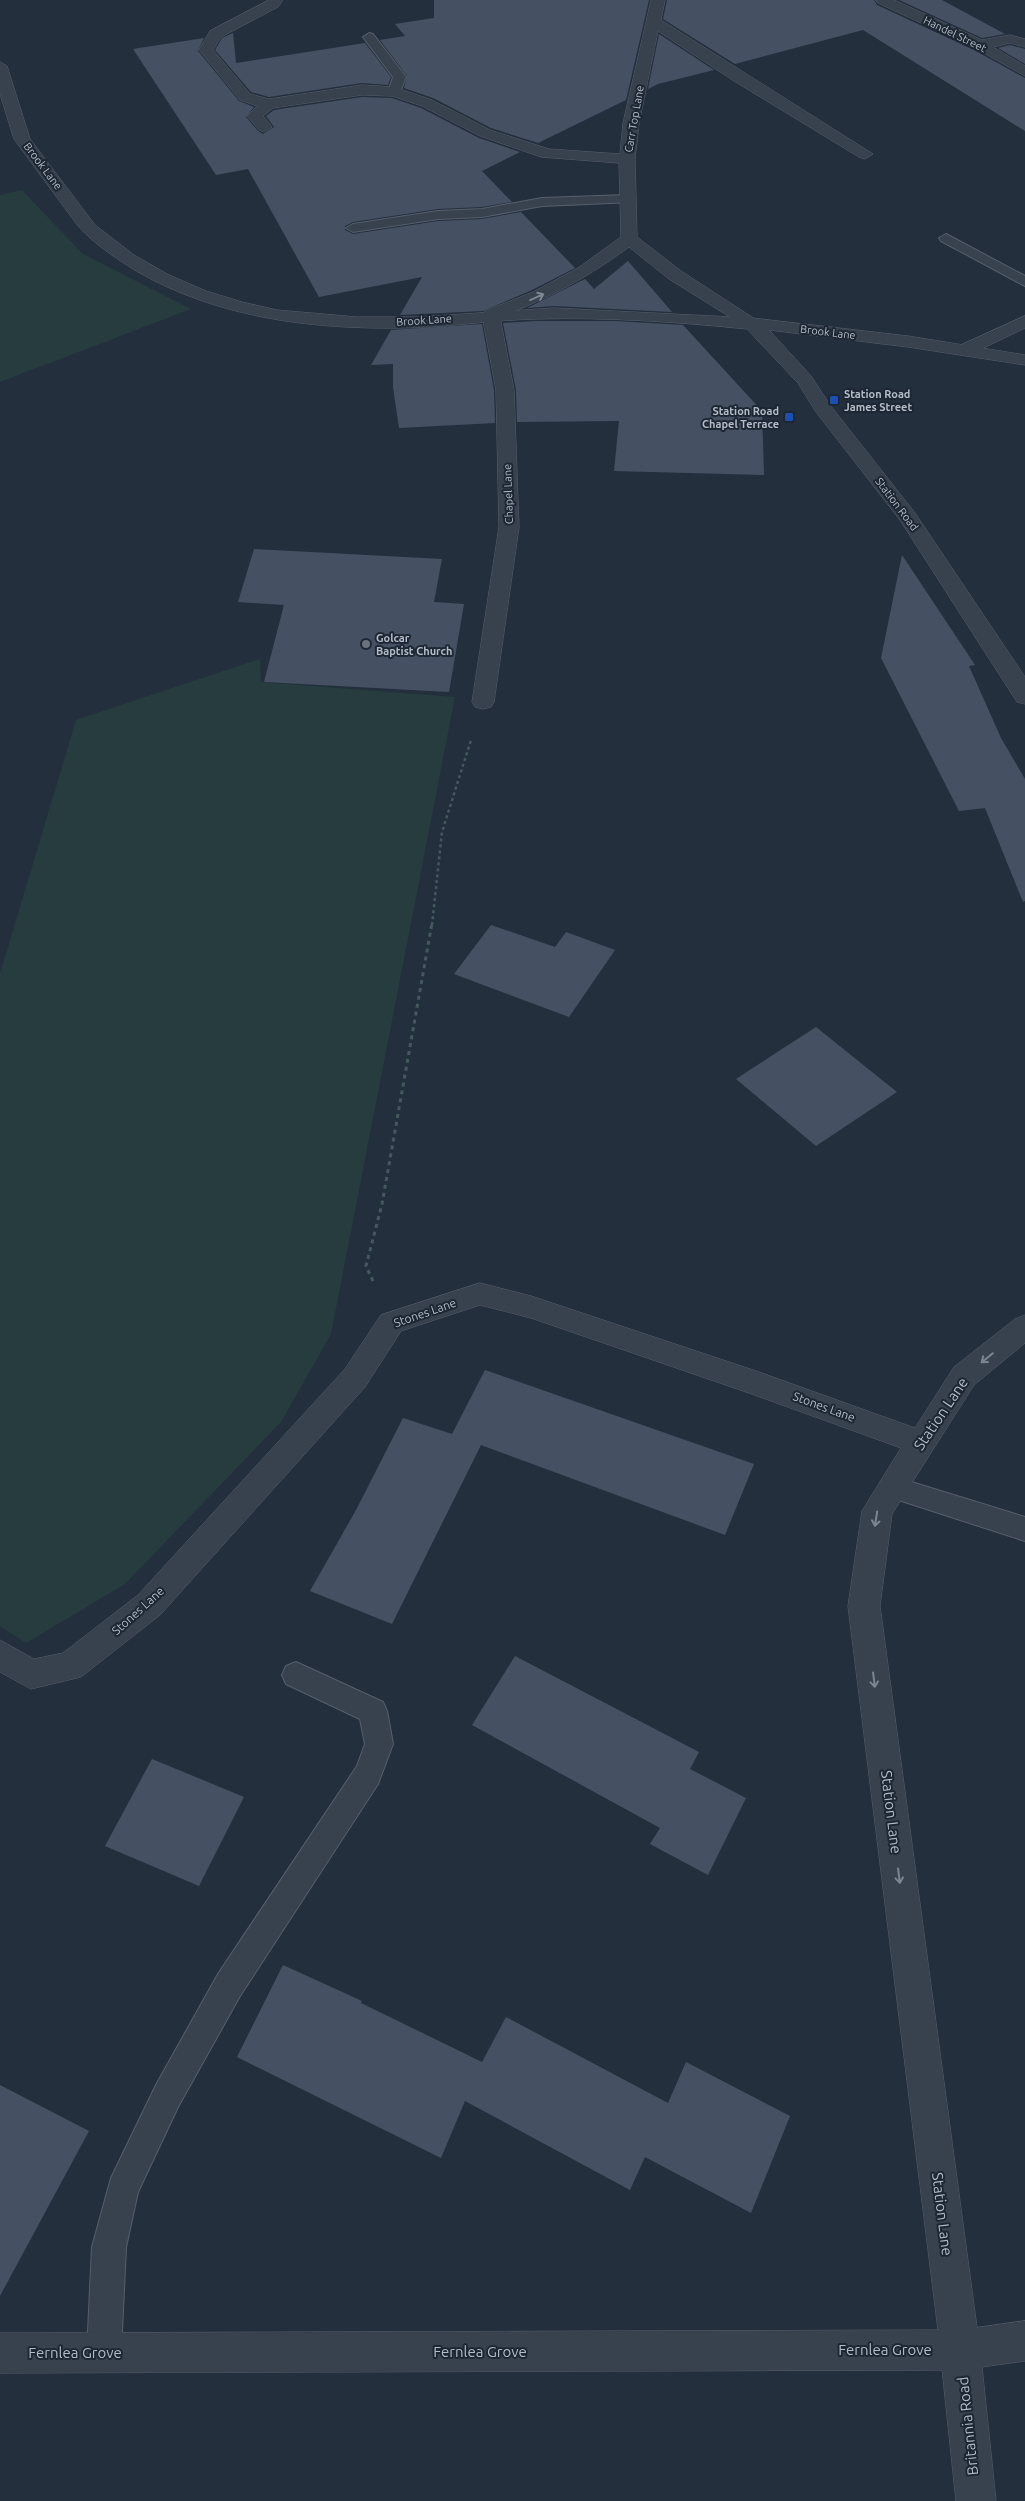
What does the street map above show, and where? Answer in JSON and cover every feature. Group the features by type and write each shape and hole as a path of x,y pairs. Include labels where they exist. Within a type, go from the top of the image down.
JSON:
{"street":[{"path":"276,0 273,4 215,34 206,50 245,97 268,104 362,90 394,92 427,102 485,133 547,154 627,159"},
{"name":"Carr Top Lane","path":"629,239 627,159 631,123 658,0"},
{"name":"Handel Street","path":"882,0 980,45 1025,72"},
{"path":"654,22 739,78 865,154"},
{"path":"980,45 1010,39 1025,43"},
{"name":"Brook Lane","path":"2,77 20,135 93,232 137,264 188,292 250,312 317,319 399,323 491,315 554,313 752,324 967,349 1025,360"},
{"path":"264,127 255,116 268,104"},
{"path":"491,315 539,296 584,272 629,239 675,275 752,324"},
{"name":"Chapel Lane","path":"483,702 509,527 505,390 491,315"},
{"path":"967,349 1025,321"},
{"name":"Station Road","path":"752,324 805,380 823,408 908,517 1018,683 1025,697"},
{"name":"Stones Lane","path":"0,1655 31,1674 70,1668 149,1605 355,1378 391,1323 480,1294 532,1306 756,1383 922,1443"},
{"name":"Station Lane","path":"960,2350 864,1606 877,1511 964,1376 1025,1327"},
{"path":"960,2350 1025,2341"},
{"name":"Fernlea Grove","path":"0,2353 960,2350"},
{"name":"Britannia Road","path":"960,2350 976,2501"}],"lane":[{"path":"369,37 400,77 394,92"},
{"path":"353,228 438,215 482,214 542,202 628,199"},
{"path":"482,214 492,230"},
{"path":"946,238 1025,282"},
{"path":"892,1487 1025,1529"},
{"path":"104,2353 108,2247 122,2189 167,2096 229,1985 368,1774 379,1744 372,1711 296,1675"}],"path":[{"path":"391,1323 366,1266 382,1204 429,947 442,832 483,702"}],"green space":[{"path":"22,190 83,254 191,309 0,382 0,195"},
{"path":"260,659 261,682 455,697 331,1334 281,1422 125,1584 26,1643 0,1626 0,974 76,720"}],"building":[{"path":"434,0 649,0 626,100 538,143 491,128 433,98 404,88 407,76 380,40 405,36 395,24 434,18"},
{"path":"667,0 874,0 877,5 974,50 1025,78 1025,131 863,30 735,64 663,19"},
{"path":"899,0 942,0 1005,34 982,38"},
{"path":"233,33 236,63 365,43 391,77 388,85 362,83 269,97 251,92 215,50 222,38"},
{"path":"659,34 714,70 658,84 648,89"},
{"path":"204,38 198,51 239,101 254,107 246,117 263,134 274,127 266,116 274,110 362,97 392,98 421,108 479,138 520,152 482,171 512,202 482,207 438,209 353,222 345,226 345,230 353,234 438,221 482,219 521,212 575,268 532,290 483,311 400,315 422,277 319,297 248,169 216,175 133,49"},
{"path":"1010,45 1025,49 1025,64 998,48"},
{"path":"628,261 672,312 554,306 527,308 585,279 594,289"},
{"path":"615,321 683,325 762,411 764,475 614,471 619,421 517,422 516,390 503,323"},
{"path":"482,324 494,390 495,423 399,428 393,387 393,364 371,365 391,330"},
{"name":"Golcar Baptist Church","path":"254,549 442,559 434,602 464,604 449,692 264,682 284,605 238,602"},
{"path":"902,555 975,665 969,666 1001,738 1025,779 1025,901 1023,902 985,808 959,811 881,658"},
{"path":"491,925 555,947 566,932 615,950 569,1017 454,974"},
{"path":"816,1027 897,1092 816,1146 736,1079"},
{"path":"485,1370 754,1464 725,1535 481,1445 392,1624 310,1591 356,1510 403,1418 452,1434"},
{"path":"515,1656 699,1752 690,1769 746,1798 708,1875 650,1844 660,1828 472,1725"},
{"path":"152,1759 244,1797 199,1886 105,1846"},
{"path":"283,1965 362,2001 361,2003 482,2062 481,2064 506,2017 668,2103 686,2062 790,2116 751,2213 645,2157 630,2190 465,2101 441,2158 237,2057"},
{"path":"0,2085 89,2131 0,2296"}],"place":[{"name":"Station Road James Street","path":"834,400"},
{"name":"Station Road Chapel Terrace","path":"789,417"},
{"name":"Golcar Baptist Church","path":"366,644"}]}
